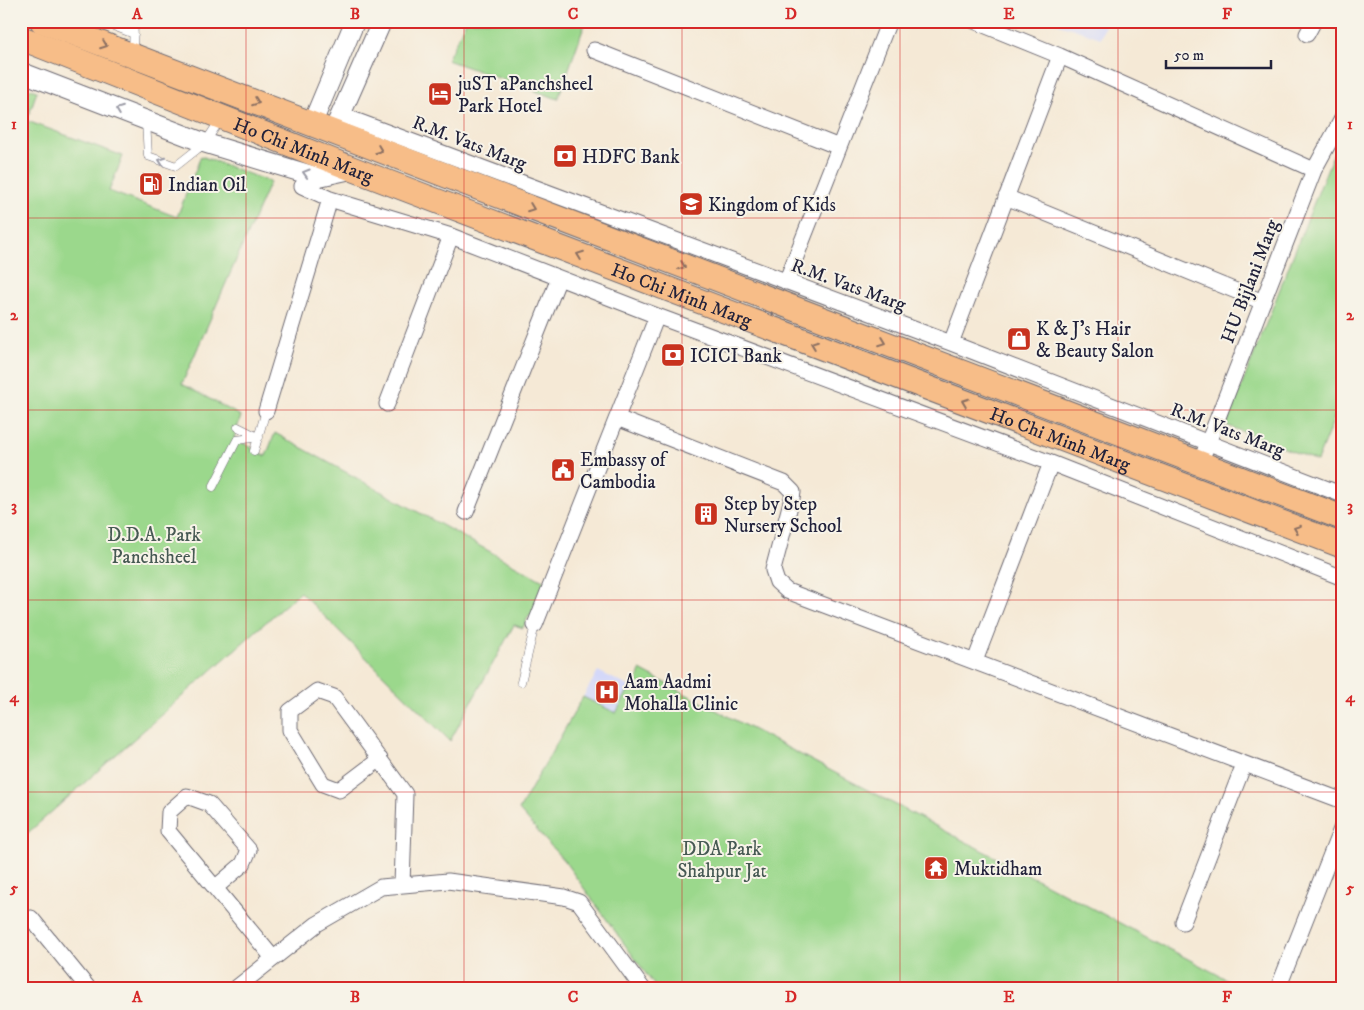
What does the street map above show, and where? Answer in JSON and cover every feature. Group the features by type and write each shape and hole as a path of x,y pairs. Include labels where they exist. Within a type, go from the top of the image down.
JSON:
{"main road":[{"name":"Ho Chi Minh Marg","path":"42,21 133,45 329,123 1204,453 1343,518"},
{"name":"Ho Chi Minh Marg","path":"21,38 353,169 1343,546"}],"street":[{"path":"329,123 354,86 382,21"},
{"path":"786,282 889,21"},
{"path":"974,21 1060,56 1314,170"},
{"path":"329,123 333,76 353,26 374,40"},
{"path":"594,50 839,147"},
{"path":"951,343 1060,56"},
{"path":"21,72 204,143 317,177 353,169"},
{"path":"333,76 354,86"},
{"name":"HU Bijlani Marg","path":"1204,453 1314,170 1343,116"},
{"name":"R.M. Vats Marg","path":"329,123 786,282 951,343 1204,453 1343,495"},
{"path":"302,186 330,199 451,236 657,316 1051,463 1343,578"},
{"path":"1006,198 1262,302"},
{"path":"266,412 330,199"},
{"path":"387,404 451,236"},
{"path":"466,512 559,278"},
{"path":"536,625 657,316"},
{"path":"617,418 784,483 789,487 792,492 792,498 773,570 777,582 787,591 1343,801"},
{"path":"975,662 1051,463"},
{"path":"380,759 339,790 323,784 290,730 290,711 317,691 334,697 380,759 405,794 402,885"},
{"path":"1182,922 1244,764"},
{"path":"215,888 243,864 249,850 209,804 187,796 169,812 168,831 215,888 273,958"},
{"path":"1281,980 1343,824"},
{"path":"235,989 317,924 381,887 448,881 572,899 579,902 643,989"},
{"path":"31,918 89,989"}],"lane":[{"path":"101,21 133,45"},
{"path":"133,45 134,21"},
{"path":"146,120 148,156 176,166 204,143 223,117"},
{"path":"254,451 266,412"},
{"path":"238,427 259,437"},
{"path":"213,487 236,440 259,437"},
{"path":"522,682 536,625"}],"shaded area":[{"path":"1050,21 1106,21 1101,38"},
{"name":"Aam Aadmi Mohalla Clinic","path":"598,671 630,687 616,713 583,697"}],"green space":[{"path":"466,21 586,21 558,99 447,60"},
{"name":"D.D.A. Park Panchsheel","path":"21,86 37,91 27,121 123,156 109,191 177,217 201,156 270,182 182,384 241,416 234,438 266,456 275,433 545,582 534,615 529,615 523,628 514,625 450,741 300,592 21,839"},
{"path":"1340,137 1343,138 1343,396 1317,461 1226,425"},
{"name":"DDA Park Shahpur Jat","path":"640,670 1245,989 657,989 565,862 519,810 583,697 616,713 630,687 637,681"}],"place":[{"name":"juST aPanchsheel Park Hotel","path":"440,94"},
{"name":"HDFC Bank","path":"565,156"},
{"name":"Indian Oil","path":"151,184"},
{"name":"Kingdom of Kids","path":"691,204"},
{"name":"K & J's Hair & Beauty Salon","path":"1019,339"},
{"name":"ICICI Bank","path":"673,355"},
{"name":"Embassy of Cambodia","path":"563,470"},
{"name":"Step by Step Nursery School","path":"706,514"},
{"name":"Aam Aadmi Mohalla Clinic","path":"607,692"},
{"name":"Muktidham","path":"936,868"}]}
